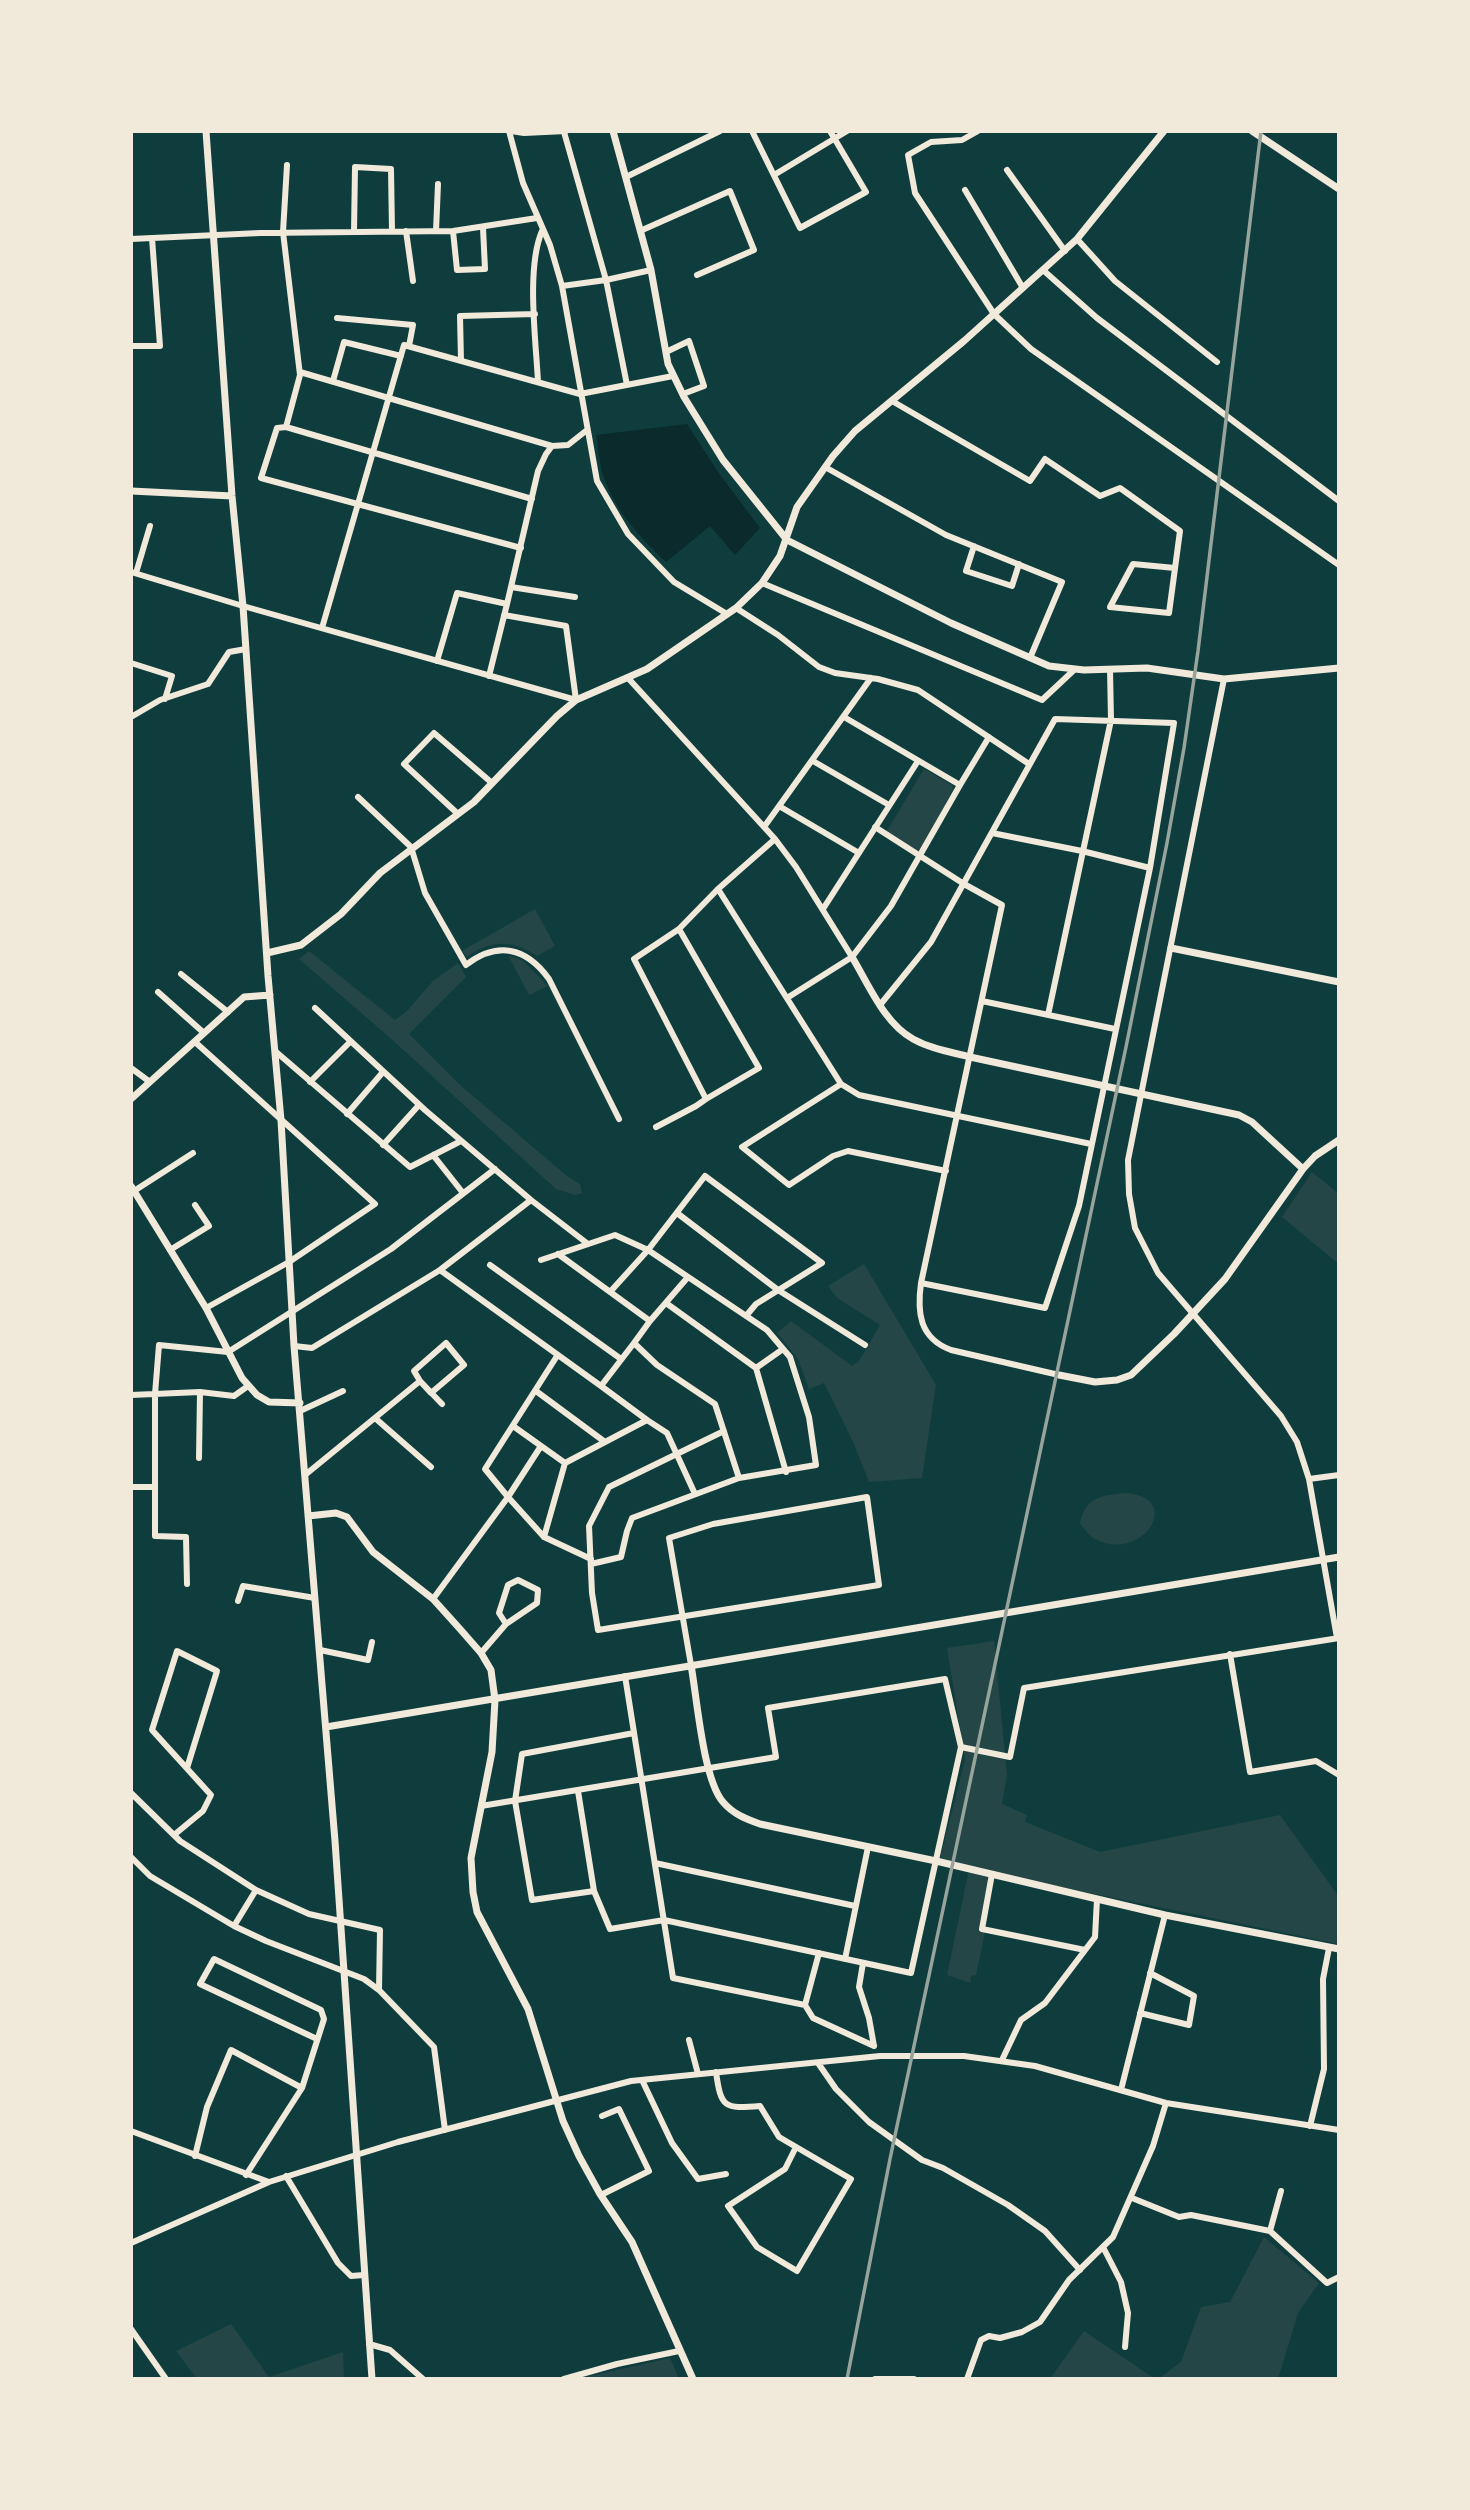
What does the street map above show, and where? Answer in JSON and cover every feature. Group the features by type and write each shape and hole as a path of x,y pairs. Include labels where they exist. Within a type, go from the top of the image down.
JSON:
{"street":[{"path":"206,131 281,1120 294,1346 336,1857 372,2379"},
{"path":"627,385 606,280 566,131 510,131 523,183 550,245 562,286 597,481 628,534 674,582 727,614"},
{"path":"613,131 651,270 673,376 723,460 787,540 951,623 1049,666 1074,670 1147,668 1224,679 1339,668"},
{"path":"625,177 720,131"},
{"path":"752,131 800,228 866,192 832,135"},
{"path":"774,175 832,135 847,131"},
{"path":"978,131 962,141 931,142 908,155 915,193 994,314 1031,349 1339,565"},
{"path":"267,953 301,945 341,914 380,873 458,814 576,700 647,669 736,608 762,583 787,540 797,507 855,431 1065,251 1164,131"},
{"path":"1252,131 1339,189"},
{"path":"286,427 300,372 283,232 287,165"},
{"path":"354,232 355,167 391,169 392,231"},
{"path":"1006,170 1065,251"},
{"path":"436,231 438,184"},
{"path":"965,190 1023,288"},
{"path":"640,231 730,191 754,250 697,275"},
{"path":"131,239 283,232 453,231 537,218"},
{"path":"453,231 457,270 485,270 483,228"},
{"path":"406,231 413,281"},
{"path":"538,382 536,244 542,231"},
{"path":"131,346 160,346 152,238"},
{"path":"1077,239 1115,281 1217,362"},
{"path":"562,286 651,270"},
{"path":"1044,270 1097,318 1339,501"},
{"path":"461,361 460,316 535,314"},
{"path":"337,318 413,325 409,346"},
{"path":"666,352 689,341 704,386 683,394"},
{"path":"333,381 344,342 401,356"},
{"path":"322,628 404,345 580,394 673,376"},
{"path":"300,372 552,446 568,445 587,430"},
{"path":"892,401 1030,481 1045,459 1100,496 1121,488 1180,531 1169,613 1110,607 1133,564 1175,568"},
{"path":"521,548 261,478 277,428 286,427 532,499"},
{"path":"489,676 538,471 545,454 552,446"},
{"path":"825,467 946,535 1062,582 1030,658"},
{"path":"131,491 232,496"},
{"path":"150,526 134,572 243,606 576,700"},
{"path":"974,546 966,571 1012,586 1019,564"},
{"path":"762,583 1042,700 1074,670"},
{"path":"511,587 575,597"},
{"path":"437,661 457,593 507,604"},
{"path":"736,608 778,635 819,667 835,673 871,678 918,690 1029,764"},
{"path":"504,615 566,626 576,700"},
{"path":"131,717 165,699 208,684 229,652 246,649"},
{"path":"131,663 172,676 165,699"},
{"path":"1048,1015 1111,720 1110,668"},
{"path":"628,678 775,839 823,909 885,1014 912,1039 937,1049 970,1057 1239,1115 1252,1122 1303,1169"},
{"path":"764,827 871,678"},
{"path":"961,1747 1010,1757 1024,1688 1338,1638 1309,1479 1297,1442 1281,1416 1158,1273 1135,1228 1129,1194 1128,1160 1224,679"},
{"path":"844,718 960,785"},
{"path":"880,1005 931,942 1055,719 1174,723 1150,868 1079,1206 1045,1308 921,1283"},
{"path":"458,814 404,764 434,733 492,783"},
{"path":"787,998 852,957 891,906 989,737"},
{"path":"813,761 889,806"},
{"path":"823,909 918,761"},
{"path":"358,797 411,847 425,892 466,965 484,953 497,949 513,951 529,958 541,968 620,1119"},
{"path":"779,806 859,853"},
{"path":"875,827 1002,905 921,1283 918,1308 922,1323 929,1335 942,1347 1095,1382 1131,1375 1225,1279 1303,1169 1315,1156 1339,1140"},
{"path":"992,833 1150,868"},
{"path":"706,1099 634,959 679,929 718,889 775,839"},
{"path":"718,889 841,1084 859,1095 1091,1144"},
{"path":"656,1127 759,1068 679,929"},
{"path":"1171,948 1339,982"},
{"path":"181,974 228,1012"},
{"path":"158,992 204,1033"},
{"path":"131,1099 244,997 270,995"},
{"path":"982,1001 1115,1029"},
{"path":"315,1008 419,1105 531,1200 588,1244"},
{"path":"195,1042 375,1204 289,1262 206,1308"},
{"path":"310,1082 351,1042"},
{"path":"275,1051 410,1167 461,1141"},
{"path":"131,1068 150,1082"},
{"path":"348,1114 383,1072"},
{"path":"841,1084 742,1147 789,1185 833,1156 848,1151 946,1171"},
{"path":"383,1144 419,1105"},
{"path":"193,1153 133,1188 206,1308 248,1386 269,1402 300,1407 343,1391"},
{"path":"433,1155 463,1194"},
{"path":"187,1584 186,1537 155,1536 155,1394 159,1345 228,1352 391,1249 495,1169"},
{"path":"610,1292 648,1250 705,1176 822,1263 756,1304 746,1316"},
{"path":"294,1346 312,1348 440,1270 531,1200"},
{"path":"170,1250 209,1226 195,1205"},
{"path":"677,1213 778,1290 865,1345"},
{"path":"541,1259 615,1235 648,1250 767,1331 790,1357 809,1417 816,1465 739,1478 632,1518 626,1531 621,1557 591,1562 544,1537 485,1469 557,1356"},
{"path":"558,1254 650,1321"},
{"path":"490,1265 621,1360"},
{"path":"440,1270 667,1433 695,1494"},
{"path":"601,1386 650,1321 688,1277"},
{"path":"666,1303 756,1368 786,1472"},
{"path":"421,1381 431,1393 464,1365 446,1343 414,1371 421,1381 442,1404"},
{"path":"634,1343 657,1365 715,1404 739,1478"},
{"path":"756,1368 783,1349"},
{"path":"305,1475 421,1381"},
{"path":"131,1395 200,1392 234,1396 248,1386"},
{"path":"536,1391 605,1442"},
{"path":"199,1458 200,1392"},
{"path":"375,1418 431,1467"},
{"path":"544,1537 565,1463 647,1420"},
{"path":"513,1426 565,1463"},
{"path":"724,1431 609,1487 589,1526 592,1593 598,1630 683,1616 879,1586 867,1497 713,1524 669,1538 683,1616 710,1780 723,1803 744,1818 760,1824 936,1861 1165,1915 1339,1950"},
{"path":"433,1600 541,1447"},
{"path":"1309,1479 1339,1475"},
{"path":"131,1487 155,1487"},
{"path":"308,1516 336,1513 347,1517 373,1552 433,1600 481,1653 491,1670 495,1700 492,1752 470,1869 477,1912 528,2009 563,2121 579,2156 632,2242 693,2379"},
{"path":"326,1727 1339,1557"},
{"path":"481,1653 506,1624 537,1603 538,1590 518,1580 508,1585 499,1613 506,1624"},
{"path":"238,1601 243,1586 315,1598"},
{"path":"320,1650 368,1660 372,1642"},
{"path":"174,1835 202,1811 211,1795 152,1730 177,1651 217,1671 187,1768"},
{"path":"1230,1654 1250,1772 1316,1761 1339,1775"},
{"path":"625,1676 673,1978 805,2006 813,2018 874,2046 859,1987 863,1963"},
{"path":"481,1806 776,1757 768,1708 945,1679 961,1747 911,1973 664,1920 610,1929 594,1891 578,1791"},
{"path":"594,1891 532,1900 515,1801 522,1754 634,1733"},
{"path":"131,1793 174,1835 256,1890 309,1914 380,1930 379,1990"},
{"path":"845,1959 868,1847"},
{"path":"131,1857 149,1876 234,1927 363,1979 379,1990 434,2047 445,2130"},
{"path":"655,1863 855,1906"},
{"path":"992,1874 982,1929 1085,1950"},
{"path":"234,1927 256,1890"},
{"path":"1002,2060 1021,2020 1045,2003 1095,1937 1097,1899"},
{"path":"1121,2090 1165,1915"},
{"path":"1310,2126 1324,2069 1323,1979 1329,1948"},
{"path":"805,2006 819,1953"},
{"path":"246,2175 302,2088 324,2019 321,2010 214,1959 200,1984 317,2039"},
{"path":"1140,2013 1189,2025 1194,1996 1150,1973"},
{"path":"689,2040 698,2074"},
{"path":"195,2156 207,2107 231,2050 302,2088"},
{"path":"131,2243 286,2176 557,2100 642,2080 880,2056 964,2056 1002,2060 1035,2066 1166,2103 1339,2130"},
{"path":"818,2063 836,2090 869,2122 922,2160 943,2168 1017,2211 1045,2231 1080,2270"},
{"path":"716,2072 720,2098 725,2105 736,2108 760,2106 779,2137 851,2179 797,2271 757,2247 728,2206 785,2169 796,2147"},
{"path":"642,2080 672,2143 698,2179 726,2174"},
{"path":"967,2379 981,2340 989,2336 1000,2337 1031,2329 1040,2322 1069,2280 1113,2237 1153,2146 1166,2103"},
{"path":"601,2195 649,2171 619,2109 602,2116"},
{"path":"132,2134 269,2182"},
{"path":"286,2176 338,2263 351,2276 364,2275"},
{"path":"1270,2231 1281,2191"},
{"path":"1132,2198 1179,2217 1191,2215 1270,2231 1328,2283 1339,2277"},
{"path":"1103,2247 1121,2282 1128,2313 1125,2347"},
{"path":"131,2329 166,2379"},
{"path":"369,2344 390,2350 423,2379"},
{"path":"564,2379 679,2351"},
{"path":"874,2379 914,2379"}],"shaded area":[{"path":"687,424 718,472 760,528 735,555 710,526 666,562 639,534 615,502 602,473 596,435"},
{"path":"924,769 952,785 953,789 922,849 917,851 887,831"},
{"path":"535,909 555,946 537,956 520,947 502,944 484,947 467,957 462,951"},
{"path":"309,951 395,1020 407,1011 433,981 458,963 466,977 409,1034 459,1084 568,1177 580,1184 582,1193 575,1195 556,1189 299,959"},
{"path":"508,955 523,961 548,986 529,995"},
{"path":"1312,1172 1339,1194 1339,1264 1282,1217"},
{"path":"864,1264 936,1385 922,1478 869,1482 824,1383 809,1389 798,1359 777,1333 791,1321 852,1366 859,1361 880,1325 837,1298 828,1286"},
{"path":"1124,1493 1143,1497 1152,1505 1155,1515 1151,1526 1142,1536 1128,1543 1113,1544 1093,1538 1080,1523 1086,1508 1095,1499"},
{"path":"994,1641 1007,1775 1002,1804 1027,1815 1025,1822 1100,1852 1280,1815 1339,1897 1339,1944 968,1868 940,1859 965,1759 947,1648"},
{"path":"969,1870 990,1875 980,1931 985,1932 976,1975 971,1976 970,1983 947,1975"},
{"path":"1264,2237 1319,2283 1298,2313 1278,2379 1158,2379 1181,2362 1201,2307 1230,2302"},
{"path":"231,2324 269,2377 343,2352 344,2379 197,2379 176,2351"},
{"path":"1084,2331 1155,2379 1050,2379"},
{"path":"670,2358 679,2379 577,2379"}],"railway":[{"path":"847,2379 890,2159 1167,843 1198,651 1261,131"}]}
